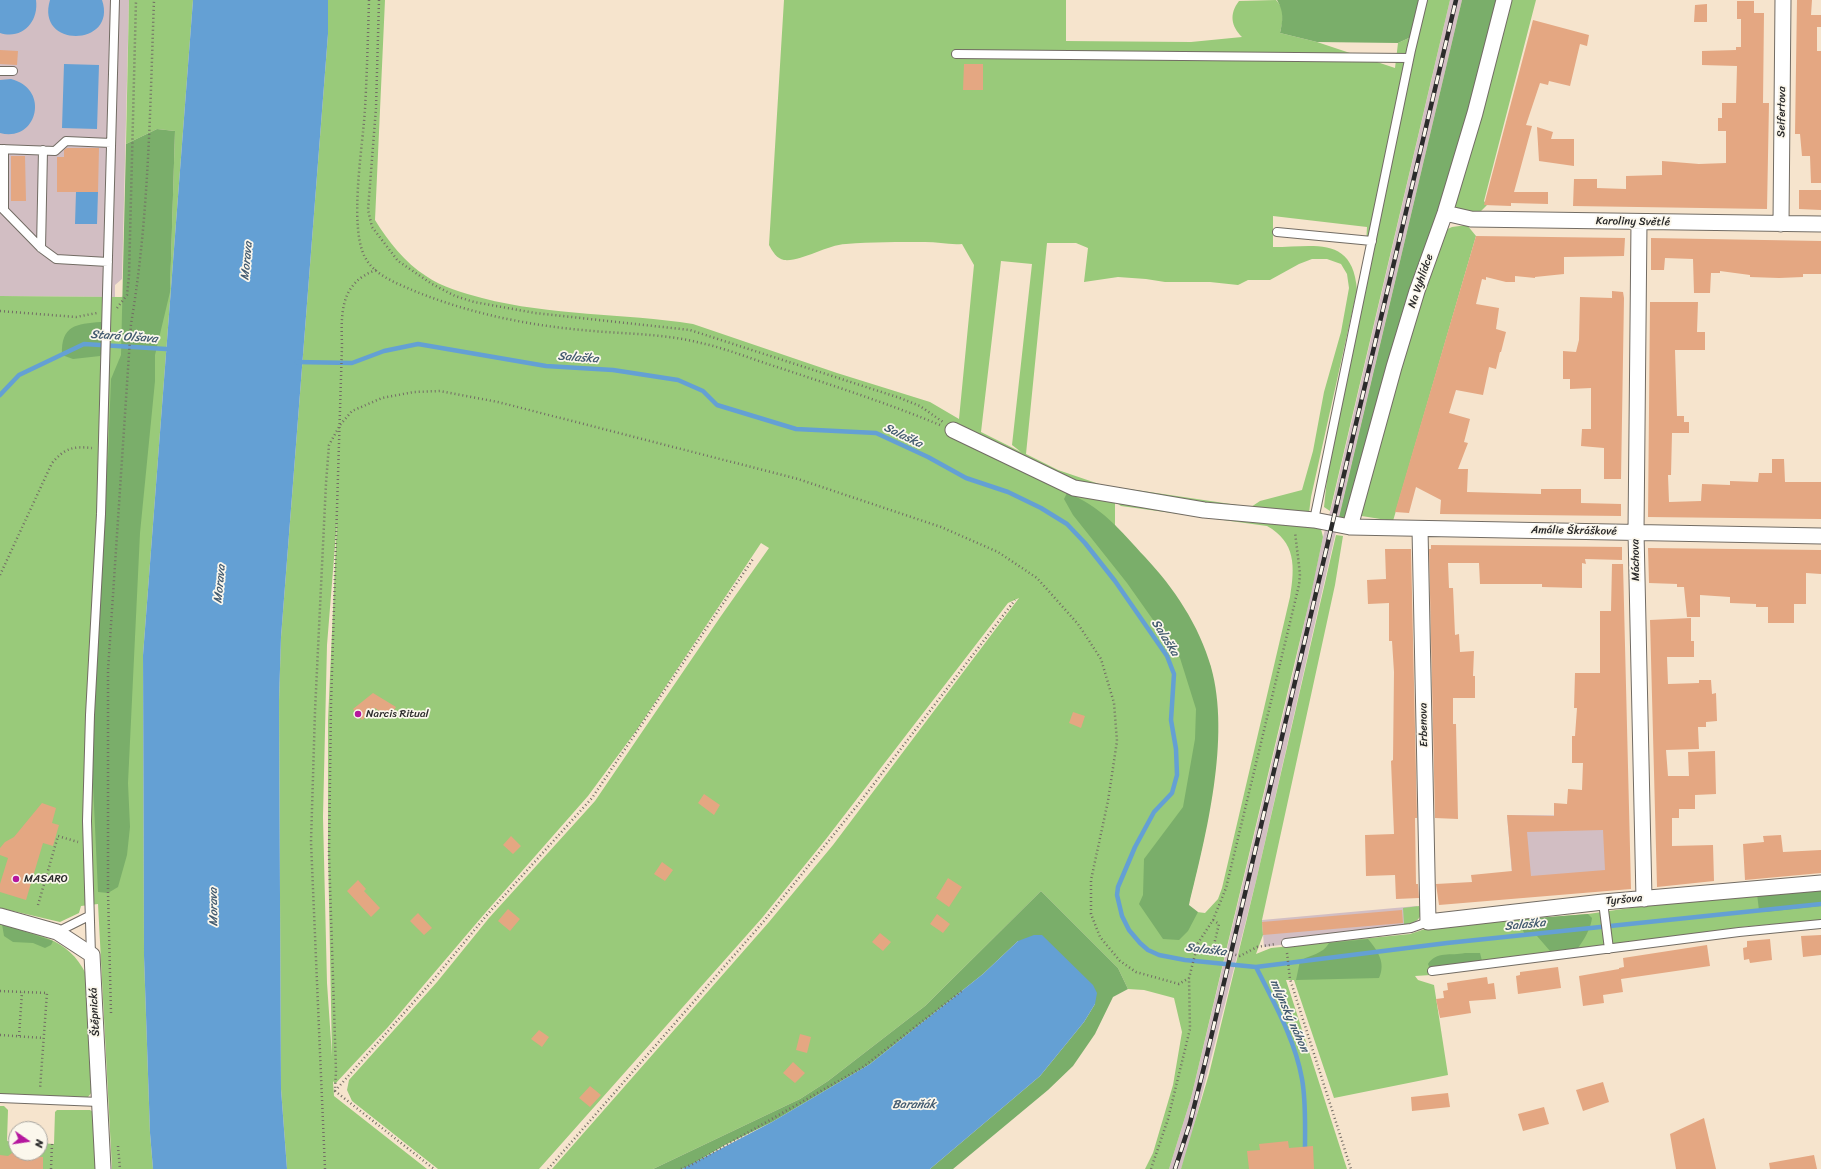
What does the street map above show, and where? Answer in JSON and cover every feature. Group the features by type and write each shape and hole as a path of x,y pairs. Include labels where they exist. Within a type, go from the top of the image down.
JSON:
{"street":[{"name":"Na Vyhlídce","path":"1350,527 1396,359 1417,291 1445,214 1476,113 1504,0"},
{"name":"Seifertova","path":"1781,224 1783,0"},
{"name":"Karoliny Světlé","path":"1445,214 1471,219 1821,224"},
{"name":"Máchova","path":"1639,222 1636,532 1644,899"},
{"path":"953,430 1074,488 1204,510 1314,520 1350,527"},
{"name":"Amálie Škráškové","path":"1350,527 1821,536"},
{"name":"Erbenova","path":"1420,529 1428,922"},
{"name":"Tyršova","path":"1428,922 1603,902 1821,882"},
{"path":"0,916 57,932 92,955"},
{"name":"Štěpnická","path":"92,955 103,1169"}],"lane":[{"path":"92,955 89,916 88,846 90,715 103,449 115,0"},
{"path":"1314,520 1409,58 1423,0"},
{"path":"956,54 1409,58"},
{"path":"0,72 12,72"},
{"path":"108,262 61,261 56,259 41,248 2,208 2,149 55,150 66,141 111,143"},
{"path":"41,248 43,150"},
{"path":"1277,232 1372,241"},
{"path":"1603,902 1609,949"},
{"path":"57,932 89,916"},
{"path":"1286,943 1411,928 1428,922"},
{"path":"1432,971 1821,924"},
{"path":"0,1098 99,1102"}],"path":[{"path":"0,311 76,317 118,308 127,295 136,0"},
{"path":"109,955 108,670 131,324 139,277 149,138 154,0"},
{"path":"369,0 365,107 357,218 361,246 366,260 376,270 395,283 431,298 499,318 531,324 592,331 654,335 704,343 873,398 953,430"},
{"path":"379,0 376,108 368,210 372,227 398,261 432,284 455,296 474,302 535,313 690,330 715,337 900,398 920,406 953,430"},
{"path":"335,1091 336,1071 329,854 331,704 342,320 344,304 348,292 360,278 376,270"},
{"path":"325,1169 311,842 315,695 326,483 329,445 340,425 352,412 382,398 414,392 440,391 498,402 798,479 941,527 998,552 1037,578 1078,624 1101,659 1114,703 1117,741 1108,801 1091,880 1091,914 1100,937 1120,961 1136,972 1179,984 1189,978"},
{"path":"0,575 52,463 62,452 79,446 103,449"},
{"path":"1151,1169 1168,1119 1190,1029 1189,978 1198,943 1212,920 1226,888 1299,585 1300,574 1296,549 1295,518"},
{"path":"335,1091 434,979 486,916 592,798 753,559"},
{"path":"548,1169 764,922 860,802 1015,600"},
{"path":"38,904 58,836 88,846"},
{"path":"1212,920 1219,924 1213,949 1240,956 1257,948 1286,943 1290,979 1351,1169"},
{"path":"681,1169 863,1067 963,990"},
{"path":"0,991 47,993 40,1100"},
{"path":"19,1036 22,992"},
{"path":"0,1035 43,1038"},
{"path":"335,1091 434,1169"},
{"path":"51,1169 52,1144"}],"shaded area":[{"path":"0,0 129,0 122,279 115,285 115,297 0,296"},
{"path":"1450,0 1462,0 1339,518 1256,881 1188,1150 1181,1169 1169,1169 1191,1098 1244,878"},
{"path":"1507,815 1628,816 1627,888 1514,898"},
{"path":"1417,906 1418,928 1264,947 1262,920"}],"green space":[{"path":"129,0 193,0 143,655 144,956 150,1133 153,1169 112,1169 98,904 81,906 79,913 60,922 0,908 0,296 121,297 170,290 175,131 157,129 126,144"},
{"path":"328,0 385,0 375,220 391,244 404,258 418,271 432,280 460,292 508,304 561,311 667,320 693,324 837,373 930,402 959,419 974,265 962,244 875,242 846,244 830,247 791,260 781,259 773,252 769,245 784,0 1066,0 1066,41 1191,42 1242,37 1235,29 1233,20 1234,11 1239,1 1276,0 1281,8 1283,16 1280,33 1317,42 1395,68 1398,43 1411,37 1420,0 1450,0 1330,511 1324,507 1327,479 1363,300 1367,227 1273,216 1273,247 1317,246 1329,248 1339,252 1348,260 1354,272 1357,290 1311,497 1309,513 1321,529 1323,537 1311,594 1191,1098 1169,1169 1145,1169 1153,1153 1173,1085 1182,1032 1174,998 1144,990 1128,989 1118,968 1041,891 925,1006 828,1081 800,1099 653,1169 552,1169 769,922 833,845 1019,598 1008,603 826,839 762,918 539,1169 438,1169 352,1101 347,1090 349,1080 437,982 489,918 595,801 769,548 761,543 636,731 588,796 388,1027 335,1084 333,1081 334,1096 427,1169 287,1169 281,1089 279,701 281,637 328,34","holes":["1047,243 1076,243 1088,248 1084,282 1118,277 1165,282 1210,282 1238,285 1248,280 1270,280 1299,264 1312,259 1327,259 1341,264 1347,274 1349,288 1341,332 1324,392 1313,451 1302,490 1260,501 1251,507 1102,485 1058,470 1026,454","1001,261 1032,264 1012,445 1021,452 981,432","1115,502 1121,506 1267,526 1277,532 1284,540 1291,556 1293,576 1290,597 1222,888 1218,899 1205,913 1197,912 1188,906 1208,818 1216,758 1217,728 1215,698 1210,666 1201,647 1115,525","337,521 328,720 328,850 332,1056 327,983 323,817 327,645"]},
{"path":"1277,0 1420,0 1411,37 1398,43 1317,42 1280,33 1282,16 1281,8"},
{"path":"1462,0 1499,0 1476,95 1346,518 1339,518"},
{"path":"1500,0 1536,0 1484,201 1487,205 1478,214 1444,205"},
{"path":"157,129 175,131 170,292 155,355 155,381 140,533 128,783 130,827 127,855 118,887 108,893 98,892 90,719 101,514 108,457 111,379 121,355 126,144"},
{"path":"1467,225 1476,236 1393,521 1349,514 1339,518 1399,267 1432,236 1452,227"},
{"path":"101,322 105,339 104,347 100,356 73,359 62,355 62,345 67,332 77,325"},
{"path":"1067,493 1090,504 1109,520 1166,581 1200,636 1211,667 1216,695 1218,724 1214,786 1209,818 1189,905 1198,912 1188,931 1179,940 1163,939 1139,904 1143,895 1144,859 1183,807 1195,739 1196,709 1180,658 1127,583 1073,515 1064,499"},
{"path":"1336,535 1343,536 1335,585 1262,920 1263,935 1256,954 1271,948 1410,934 1431,927 1588,914 1658,904 1757,894 1821,891 1821,920 1742,927 1430,969 1431,975 1415,976 1418,980 1434,985 1448,1075 1334,1098 1294,980 1286,980 1347,1169 1181,1169 1209,1074 1256,881"},
{"path":"1041,891 1118,968 1128,989 1113,997 1095,1034 1073,1066 1048,1090 953,1169 930,1169 1040,1076 1084,1022 1095,1004 1018,941 983,974 870,1064 772,1122 725,1145 691,1165 682,1169 653,1169 800,1099 828,1081 925,1006"},
{"path":"1821,891 1821,906 1765,912 1759,910 1757,894"},
{"path":"1419,906 1421,914 1418,920 1412,923 1404,924 1403,908"},
{"path":"1588,914 1592,918 1590,926 1585,938 1578,948 1550,951 1537,936 1525,935 1521,926 1524,919"},
{"path":"0,924 50,939 70,952 79,962 86,974 92,1092 88,1097 0,1095"},
{"path":"2,924 53,941 51,945 45,948 33,943 13,942 4,936"},
{"path":"1368,939 1380,957 1382,967 1379,978 1296,980 1300,961 1320,952 1329,943"},
{"path":"1465,953 1480,953 1482,961 1430,969 1428,964 1435,957"},
{"path":"0,1106 4,1106 8,1110 8,1161 48,1161 48,1144 54,1144 55,1112 57,1110 90,1110 93,1112 96,1169 0,1169"}],"water":[{"path":"0,0 36,0 35,15 32,22 22,31 15,34 0,33"},
{"path":"50,0 102,0 104,16 99,27 89,34 76,36 64,34 54,27 49,16"},
{"name":"Morava","path":"193,0 328,0 328,34 281,637 279,701 281,1089 287,1169 153,1169 150,1133 144,956 143,655"},
{"path":"64,64 99,65 97,129 62,128"},
{"path":"11,79 24,85 31,93 35,103 34,114 30,123 23,130 13,134 0,133 0,80"},
{"path":"76,192 98,192 97,224 75,224"},
{"name":"Baraňák","path":"1034,935 1042,935 1093,985 1097,993 1095,1004 1084,1022 1040,1076 930,1169 682,1169 772,1122 870,1064 983,974 1018,941"}],"building":[{"path":"1797,0 1812,0 1811,15 1821,15 1821,27 1817,27 1817,51 1821,51 1821,183 1811,183 1810,156 1802,156 1800,134 1795,134"},
{"path":"1737,1 1754,1 1754,13 1764,13 1763,103 1769,103 1767,209 1573,206 1574,179 1597,179 1597,188 1626,189 1626,176 1662,175 1662,161 1699,164 1726,163 1726,131 1718,131 1718,118 1722,118 1722,103 1736,103 1737,66 1702,65 1702,51 1736,50 1736,47 1741,47 1741,19 1737,19"},
{"path":"1707,4 1707,22 1694,22 1695,5"},
{"path":"1533,20 1589,35 1587,46 1580,44 1570,86 1549,81 1548,85 1540,83 1526,125 1532,126 1514,192 1548,192 1548,204 1511,203 1511,206 1484,205"},
{"path":"0,50 18,51 17,65 0,64"},
{"path":"964,64 983,64 983,90 963,90"},
{"path":"1537,127 1553,132 1551,139 1574,139 1574,166 1539,161"},
{"path":"67,148 99,148 98,192 57,192 57,157 64,157 64,150"},
{"path":"11,156 25,156 26,201 11,201"},
{"path":"1799,190 1821,190 1821,210 1799,209"},
{"path":"1476,236 1625,238 1624,256 1564,257 1564,274 1535,278 1515,276 1515,282 1506,282 1486,277 1486,280 1482,279 1476,304 1499,308 1496,329 1506,332 1496,369 1489,367 1483,395 1456,390 1449,413 1470,419 1464,442 1468,443 1458,469 1468,469 1467,492 1541,494 1541,489 1581,489 1581,503 1621,504 1621,516 1440,514 1441,500 1416,487 1409,513 1395,512"},
{"path":"1651,238 1821,241 1821,274 1803,274 1803,277 1779,278 1750,277 1750,275 1720,271 1720,273 1711,273 1710,293 1694,293 1693,259 1665,258 1664,270 1651,270"},
{"path":"1612,291 1623,292 1624,298 1621,479 1604,479 1604,448 1581,446 1582,429 1591,429 1591,388 1570,389 1570,379 1563,379 1563,351 1576,352 1579,340 1580,297 1612,298"},
{"path":"1650,302 1698,302 1697,332 1705,332 1705,350 1675,350 1677,416 1684,416 1684,422 1689,422 1689,433 1672,433 1671,475 1668,475 1669,502 1701,501 1702,484 1730,485 1730,481 1758,482 1759,473 1772,473 1772,459 1784,459 1785,482 1821,482 1821,519 1648,517"},
{"path":"1431,545 1622,547 1622,560 1585,559 1586,564 1582,563 1582,588 1542,587 1542,584 1480,584 1479,563 1448,563 1449,588 1453,588 1455,635 1459,634 1460,652 1474,651 1473,676 1475,676 1475,698 1453,698 1453,724 1456,724 1458,819 1435,818 1429,549 1431,549"},
{"path":"1648,548 1821,550 1821,574 1806,573 1806,604 1794,604 1794,623 1768,623 1768,607 1756,607 1756,604 1730,603 1730,597 1700,595 1700,617 1687,617 1684,587 1677,587 1677,584 1649,583"},
{"path":"1385,549 1411,549 1417,818 1415,818 1416,884 1418,884 1419,898 1396,899 1395,875 1366,876 1365,835 1394,834 1391,761 1393,760 1394,672 1392,641 1389,641 1389,603 1368,604 1367,580 1386,579"},
{"path":"1612,564 1623,564 1631,889 1439,905 1436,884 1472,882 1471,875 1512,871 1507,815 1554,816 1554,803 1567,804 1568,789 1582,790 1583,763 1572,763 1572,736 1575,736 1577,708 1574,708 1575,673 1600,673 1600,611 1611,611","holes":["1603,830 1605,870 1531,876 1527,832"]},
{"path":"1691,618 1691,641 1694,641 1694,657 1667,657 1668,684 1699,683 1699,680 1711,680 1712,694 1716,693 1717,721 1706,722 1706,727 1698,727 1699,749 1666,750 1668,776 1689,776 1688,752 1715,751 1716,794 1695,795 1695,809 1679,809 1679,818 1672,818 1672,846 1713,845 1714,881 1657,887 1650,620"},
{"path":"373,693 396,707 389,718 375,708 362,720 353,709"},
{"path":"1073,712 1085,716 1081,728 1069,723"},
{"path":"704,794 720,805 714,815 698,803"},
{"path":"42,803 56,808 52,823 59,825 53,846 43,843 26,900 0,892 0,884 8,858 0,855 0,848 5,842 14,837"},
{"path":"1781,835 1783,852 1821,850 1821,873 1745,880 1743,844 1764,842 1763,836"},
{"path":"511,836 521,846 513,854 503,845"},
{"path":"662,862 673,870 665,881 654,874"},
{"path":"948,878 962,887 949,907 936,898"},
{"path":"358,880 366,889 364,891 380,908 371,917 347,891"},
{"path":"508,909 520,919 510,931 498,921"},
{"path":"1402,910 1403,923 1263,935 1262,922"},
{"path":"418,913 432,928 424,935 410,921"},
{"path":"937,914 950,924 943,933 930,924"},
{"path":"880,933 891,942 883,951 872,942"},
{"path":"1821,935 1821,955 1803,957 1801,936"},
{"path":"1770,939 1772,960 1750,963 1749,959 1744,960 1743,948 1747,947 1747,941"},
{"path":"1707,945 1710,966 1621,979 1623,992 1603,995 1604,1003 1583,1006 1579,976 1624,967 1623,958"},
{"path":"1558,967 1561,988 1518,994 1516,976 1520,975 1520,972"},
{"path":"1487,977 1488,984 1494,983 1496,999 1469,1001 1471,1013 1440,1018 1436,999 1444,998 1443,991 1448,990 1447,983"},
{"path":"539,1030 549,1037 542,1047 531,1039"},
{"path":"800,1034 811,1037 807,1053 796,1050"},
{"path":"793,1062 805,1073 795,1083 783,1073"},
{"path":"1603,1082 1609,1102 1583,1111 1576,1090"},
{"path":"590,1086 601,1095 590,1107 579,1098"},
{"path":"1448,1093 1450,1107 1412,1111 1411,1097"},
{"path":"1544,1107 1549,1124 1523,1131 1518,1114"},
{"path":"1704,1118 1716,1169 1676,1169 1670,1134"},
{"path":"1288,1141 1289,1148 1313,1146 1314,1169 1249,1169 1247,1151 1260,1150 1259,1144"},
{"path":"0,1155 8,1156 8,1161 43,1161 43,1169 0,1169"},
{"path":"1814,1155 1817,1169 1770,1169 1769,1163"}],"waterway":[{"name":"Stará Olšava","path":"0,395 19,375 84,344 166,349"},
{"name":"Salaška","path":"297,362 352,363 384,351 418,344 546,366 613,370 678,380 703,391 717,405 796,429 876,433 928,457 966,478 1008,492 1041,508 1067,524 1085,543 1115,581 1167,656 1174,674 1171,720 1176,749 1177,775 1172,793 1154,812 1135,847 1118,887 1117,895 1122,916 1129,930 1148,950 1159,955 1185,960 1256,967 1447,943 1821,904"},
{"name":"mlýnský náhon","path":"1256,967 1289,1035 1299,1064 1304,1096 1305,1147"}],"railway":[{"path":"1175,1169 1190,1123 1205,1063 1456,0"}],"place":[{"name":"Narcis Ritual","path":"358,714"},
{"name":"MASARO","path":"16,879"}]}
